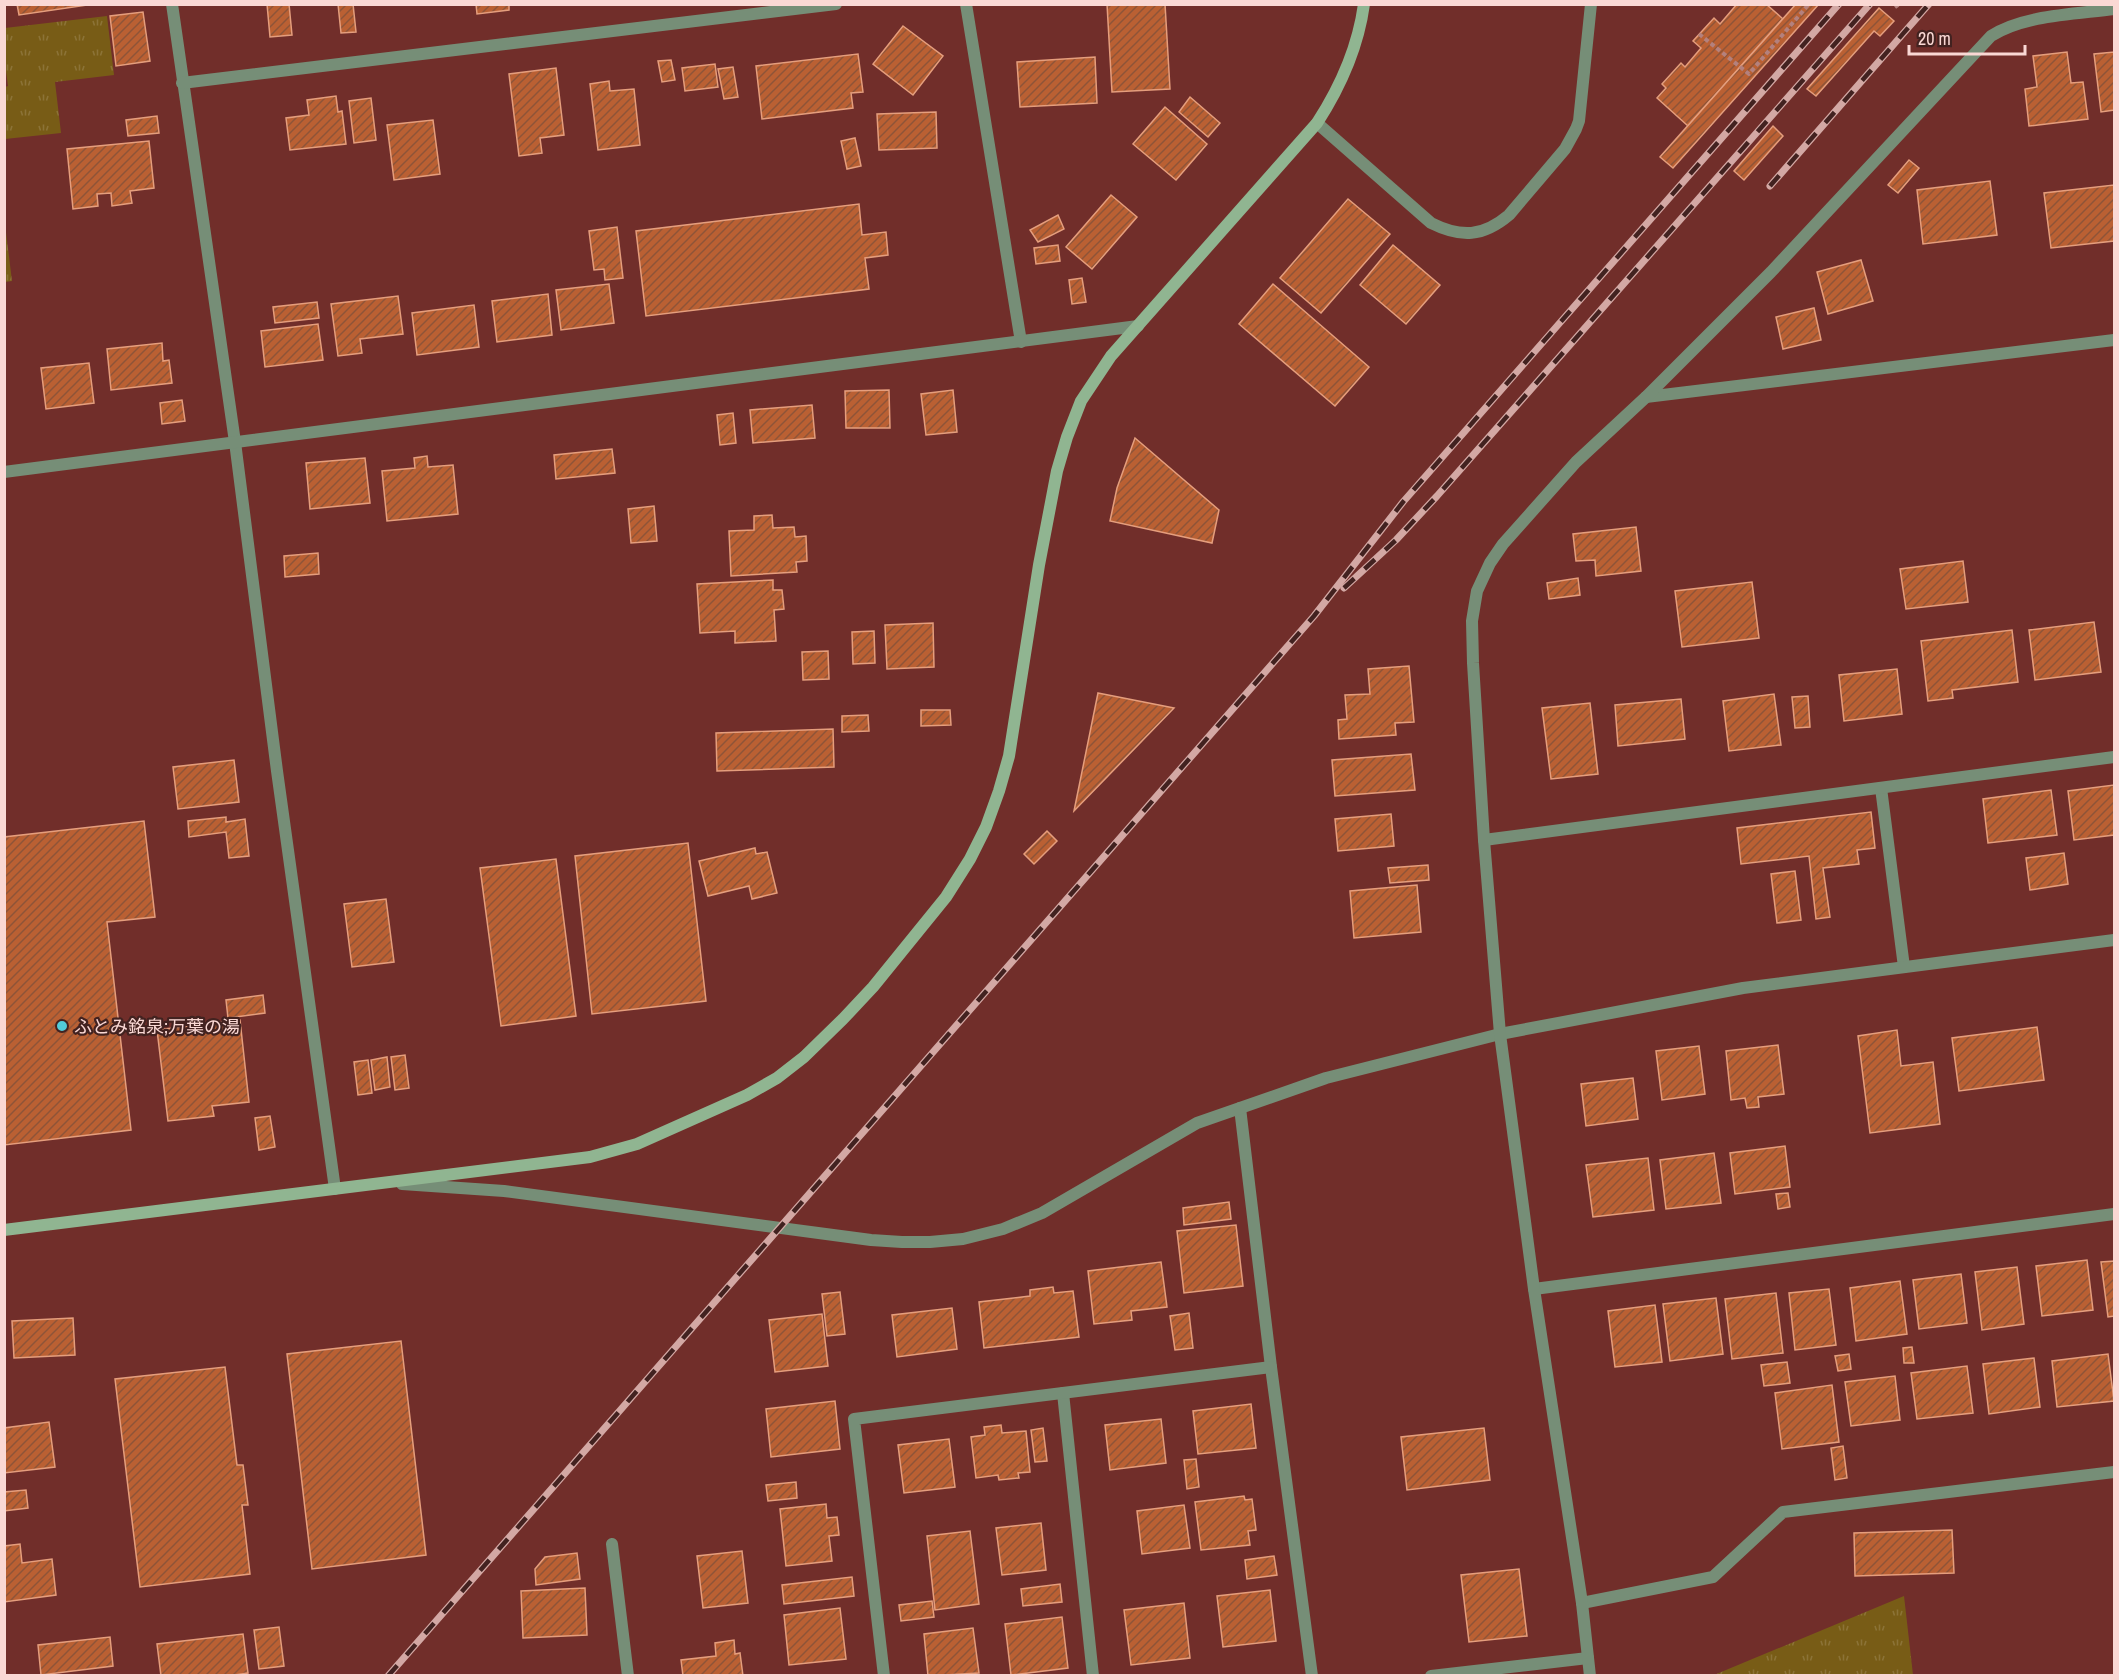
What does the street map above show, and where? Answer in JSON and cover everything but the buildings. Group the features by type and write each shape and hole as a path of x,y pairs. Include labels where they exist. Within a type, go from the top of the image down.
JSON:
{"street":[{"path":"172,4 235,442 277,771 335,1189"},
{"path":"182,83 836,4"},
{"path":"966,4 1021,342"},
{"path":"4,1230 590,1157 637,1144 747,1095 777,1078 804,1057 873,987 946,897 970,859 986,827 1009,756 1039,566 1057,471 1081,401 1111,356 1317,123 1333,98 1354,51 1364,4"},
{"path":"1317,123 1431,223 1460,234 1473,234 1486,230 1509,215 1572,140 1579,121 1591,4"},
{"path":"1590,1676 1582,1603 1534,1289 1500,1034 1472,653 1472,621 1477,591 1490,563 1503,544 1576,462 1646,397 1771,272 1991,36 2004,27 2020,22 2115,9"},
{"path":"4,472 1138,326"},
{"path":"1646,397 2115,340"},
{"path":"1484,840 2115,758"},
{"path":"1881,788 1904,967"},
{"path":"382,1183 504,1191 849,1237 902,1242 963,1239 1003,1229 1042,1213 1197,1123 1326,1078 1500,1034 1743,988 2115,940"},
{"path":"1240,1108 1271,1368 1312,1676"},
{"path":"1534,1289 2115,1214"},
{"path":"884,1676 854,1419 1271,1368"},
{"path":"1063,1394 1093,1676"},
{"path":"1582,1603 1713,1577 1783,1512 2115,1472"},
{"path":"612,1544 627,1676"},
{"path":"1431,1676 1588,1658"}],"path":[{"path":"1699,34 1749,74 1809,4"}],"green space":[{"path":"107,16 114,75 55,82 61,133 5,139 5,87 8,86 4,57 5,28"},
{"path":"4,216 12,281 5,282 4,282"},
{"path":"1904,1596 1913,1675 1714,1675"}],"railway":[{"path":"388,1676 1314,616 1403,502 1839,4"},
{"path":"1344,588 1396,540 1437,496 1870,4"},
{"path":"1770,186 1929,4"}],"place":[{"name":"ふとみ銘泉;万葉の湯","path":"62,1026"}]}
